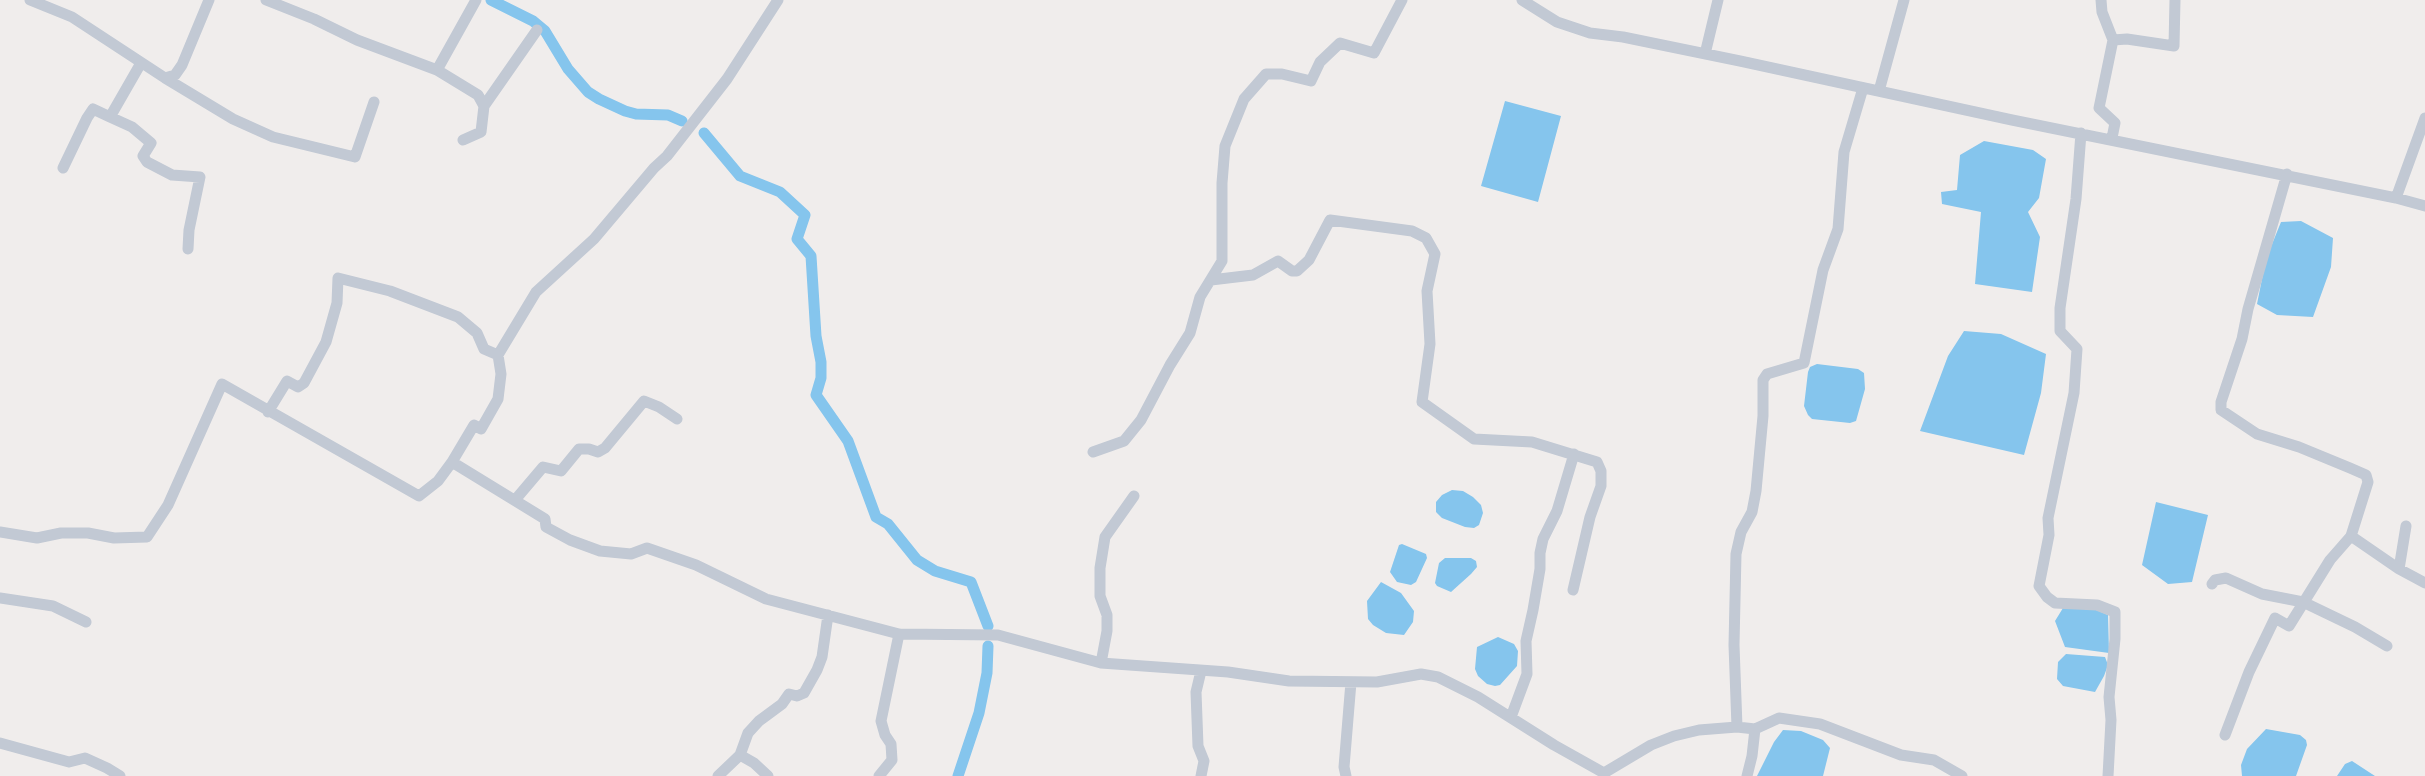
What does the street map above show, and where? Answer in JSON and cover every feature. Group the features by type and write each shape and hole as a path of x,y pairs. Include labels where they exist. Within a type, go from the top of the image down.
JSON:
{"street":[{"path":"30,0 72,17 141,63 233,119 273,137 355,157 374,102"},
{"path":"165,78 175,75 182,65 209,0"},
{"path":"266,0 314,19 357,40 437,70 478,95 484,106"},
{"path":"437,70 476,0"},
{"path":"0,532 37,538 61,532 88,533 114,538 147,537 168,504 222,384 268,412 322,440 419,496 438,481 452,462 474,425 481,429 498,398 502,374 498,355 536,292 594,239 654,168 666,156 726,80 778,0"},
{"path":"1093,452 1124,440 1141,420 1170,365 1190,333 1200,297 1222,261 1222,183 1225,146 1244,99 1266,74 1282,74 1311,81 1320,62 1340,42 1374,53 1402,0"},
{"path":"1523,0 1557,22 1590,33 1623,37 2081,133 2287,174 2396,198 2425,206"},
{"path":"1705,54 1718,0"},
{"path":"1879,91 1904,0"},
{"path":"2101,0 2102,12 2113,40 2099,108 2115,123 2112,138"},
{"path":"2113,40 2127,39 2174,46 2175,0"},
{"path":"463,140 481,132 484,106 537,30"},
{"path":"110,117 141,63"},
{"path":"1737,727 1734,645 1736,554 1741,532 1752,512 1756,491 1763,416 1763,380 1767,374 1804,363 1823,270 1838,229 1844,152 1863,88"},
{"path":"63,168 86,118 93,109 132,127 151,142 144,156 147,162 172,175 200,177 189,230 188,249"},
{"path":"2396,198 2425,118"},
{"path":"2081,133 2076,199 2060,308 2060,331 2077,349 2074,386 2048,518 2049,536 2040,586 2047,598 2055,603 2097,605 2115,612 2115,639 2109,697 2111,720 2108,776"},
{"path":"2225,735 2249,672 2275,618 2289,626 2330,560 2350,536 2351,529 2366,494 2368,482 2366,475 2299,448 2257,434 2221,410 2221,402 2242,339 2248,309 2287,174"},
{"path":"1211,280 1253,275 1278,261 1292,271 1297,271 1309,260 1330,220 1412,231 1419,234 1432,245 1435,254 1427,291 1430,344 1422,402 1474,439 1532,442 1597,462 1602,471 1601,486 1586,531 1573,590"},
{"path":"268,412 287,381 298,386 304,383 326,342 337,303 338,278 390,291 458,318 477,333 484,349 498,355"},
{"path":"515,500 543,467 561,471 579,449 589,449 598,452 605,448 644,401 659,407 676,419"},
{"path":"1511,717 1527,674 1526,640 1540,569 1540,553 1543,538 1557,511 1574,454"},
{"path":"452,462 545,519 546,528 592,549 631,554 647,548 696,566 766,599 899,634 998,635 1101,663 1228,672 1289,681 1377,682 1421,674 1438,677 1460,687 1511,717 1554,746 1604,773 1651,745 1674,736 1699,730 1737,727 1754,729 1779,718 1820,724 1901,755 1934,760 1962,776"},
{"path":"1101,663 1107,632 1107,615 1100,596 1100,568 1105,537 1134,496"},
{"path":"2399,569 2406,526"},
{"path":"2350,536 2399,569 2425,583"},
{"path":"2212,584 2215,580 2226,578 2262,594 2303,602 2355,627 2387,646"},
{"path":"0,598 53,606 86,622"},
{"path":"718,776 740,755 748,733 759,721 782,704 789,694 797,696 804,693 818,670 822,657 828,615"},
{"path":"879,776 892,760 891,744 885,735 881,721 899,634"},
{"path":"1201,671 1196,692 1198,746 1204,761 1201,776"},
{"path":"1346,776 1344,766 1351,682"},
{"path":"1747,776 1752,756 1754,729"},
{"path":"0,743 69,762 85,758 120,776"},
{"path":"740,755 754,763 768,776"}],"water":[{"path":"1505,101 1561,116 1538,202 1481,186"},
{"path":"1984,141 2033,150 2046,159 2039,198 2028,212 2040,237 2032,292 1975,284 1981,212 1942,204 1941,192 1957,190 1960,155"},
{"path":"2301,221 2333,238 2331,267 2313,317 2277,315 2257,304 2266,259 2281,222"},
{"path":"1964,331 2001,334 2046,354 2041,393 2024,455 1920,431 1948,356"},
{"path":"1817,364 1858,369 1864,373 1865,389 1856,421 1850,423 1812,419 1808,415 1804,406 1808,372 1810,367"},
{"path":"1452,490 1463,491 1473,497 1481,505 1483,513 1479,525 1474,528 1465,527 1442,518 1436,512 1436,502 1442,495"},
{"path":"2156,502 2208,515 2192,582 2168,584 2142,565"},
{"path":"1402,544 1426,554 1427,558 1416,582 1411,585 1397,582 1390,572 1399,545"},
{"path":"1445,558 1471,558 1476,561 1477,567 1451,592 1437,586 1435,583 1439,563"},
{"path":"1381,582 1401,593 1414,611 1413,622 1404,635 1386,633 1373,625 1368,619 1367,601"},
{"path":"2087,606 2108,615 2109,653 2065,647 2055,621 2063,608"},
{"path":"1498,637 1514,644 1518,651 1517,666 1500,685 1495,686 1487,684 1478,676 1475,669 1477,647"},
{"path":"2066,654 2105,657 2108,665 2095,692 2063,686 2057,679 2058,662"},
{"path":"2266,729 2300,735 2306,740 2307,745 2296,776 2242,776 2241,765 2247,749"},
{"path":"1783,730 1801,731 1823,740 1830,748 1823,776 1757,776 1774,742"},
{"path":"2352,761 2375,776 2337,776 2345,764"}],"waterway":[{"path":"491,0 533,21 545,31 568,69 588,92 599,99 625,111 636,114 668,115 682,121"},
{"path":"704,133 740,176 780,192 805,215 797,239 811,256 816,336 821,362 821,378 816,395 848,441 876,517 888,524 917,560 935,571 971,582 988,626"},
{"path":"958,776 979,713 987,673 988,646"}]}
